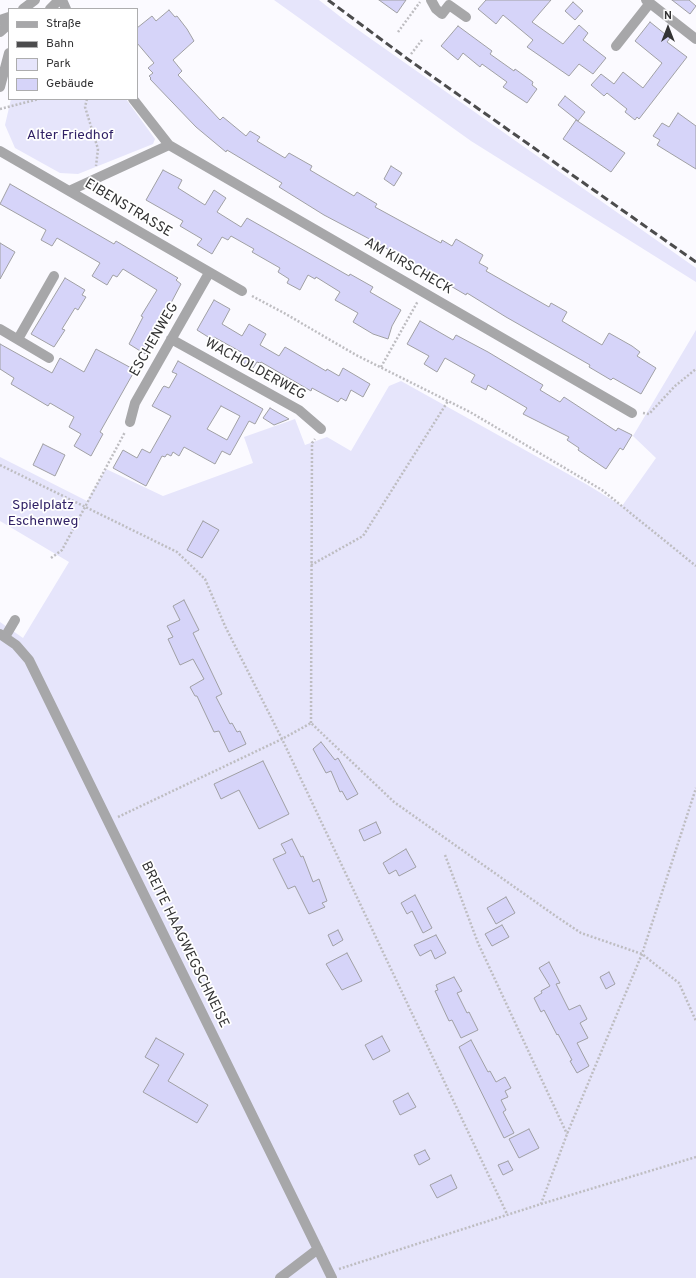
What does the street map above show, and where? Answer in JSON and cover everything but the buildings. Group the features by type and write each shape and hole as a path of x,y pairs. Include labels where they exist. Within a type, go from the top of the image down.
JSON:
{"street":[{"path":"24,8 36,0"},
{"path":"27,8 36,0"},
{"path":"51,8 59,0"},
{"path":"431,0 436,9 442,14 449,5 466,17"},
{"path":"616,46 648,2 696,39"},
{"path":"0,32 8,25"},
{"path":"0,87 3,63"},
{"name":"AM KIRSCHECK","path":"134,100 169,145 632,413"},
{"path":"69,191 169,145"},
{"name":"EIBENSTRASSE","path":"0,150 242,291"},
{"name":"ESCHENWEG","path":"130,422 135,404 209,273"},
{"path":"18,339 54,276"},
{"path":"0,330 49,358"},
{"name":"WACHOLDERWEG","path":"171,339 299,410 321,429"},
{"path":"2,635 15,620"},
{"name":"BREITE HAAGWEGSCHNEISE","path":"2,635 16,645 30,660 330,1275"},
{"path":"280,1278 318,1249"}],"path":[{"path":"398,32 421,0"},
{"path":"411,54 422,40"},
{"path":"0,110 35,100"},
{"path":"87,100 85,107 98,149 94,179"},
{"path":"242,291 448,401 602,490 696,566"},
{"path":"382,367 423,292"},
{"path":"632,413 649,414 675,386 696,369"},
{"path":"311,565 363,536 448,401"},
{"path":"51,558 62,550 130,422"},
{"path":"321,429 312,443 311,724 394,802 557,917 581,933 642,954 679,983 696,1021"},
{"path":"0,465 177,552 205,579 225,626 282,739 507,1214"},
{"path":"108,822 311,724"},
{"path":"541,1204 567,1134 642,954 696,788"},
{"path":"445,855 478,943 567,1134"},
{"path":"330,1275 507,1214 696,1157"}],"green space":[{"path":"274,0 319,0 347,22 696,268 696,282 471,141"},
{"name":"Alter Friedhof","path":"11,100 127,100 155,139 153,144 78,174 60,173 15,148 5,125"},
{"name":"Spielplatz Eschenweg","path":"696,330 696,1278 0,1278 0,622 23,638 69,562 0,521 0,457 87,501 106,469 163,496 253,463 244,437 295,419 305,445 327,437 351,451 389,386 401,381 586,484 622,506 656,458 633,436"}],"railway":[{"path":"328,0 409,60 696,262"}]}
